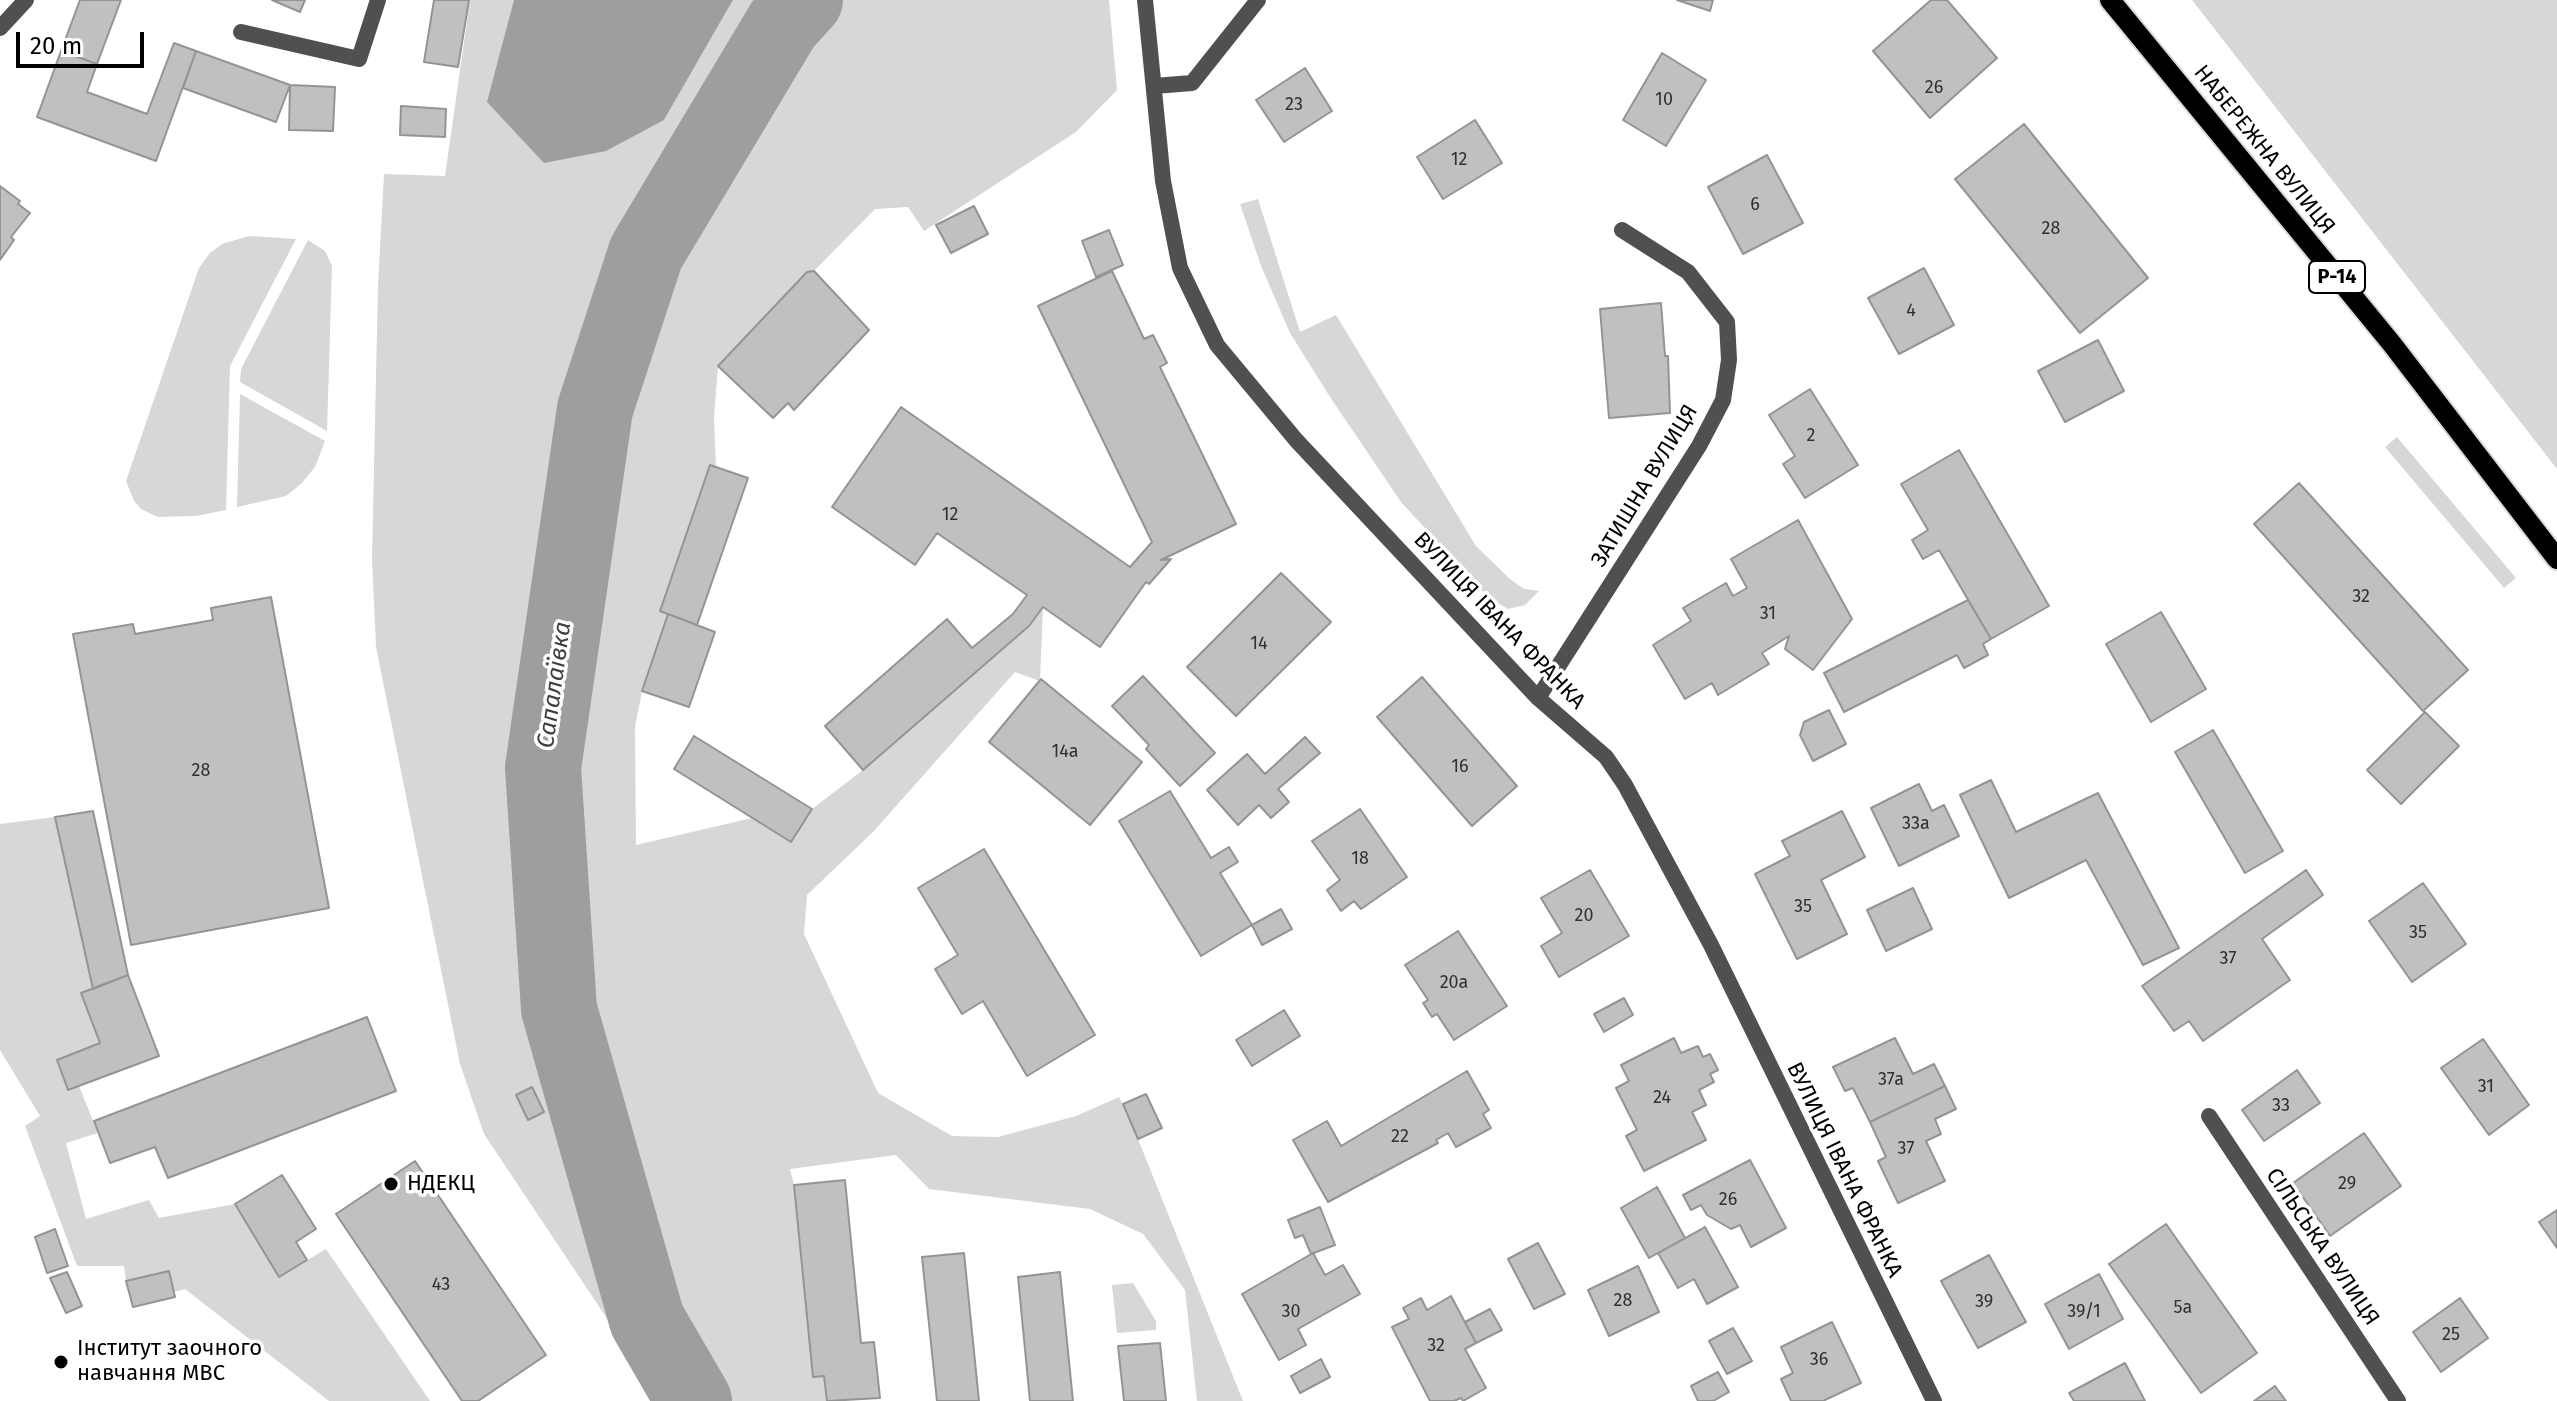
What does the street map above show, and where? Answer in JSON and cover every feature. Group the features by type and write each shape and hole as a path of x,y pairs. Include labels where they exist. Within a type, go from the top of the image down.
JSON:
{"main road":[{"name":"НАБЕРЕЖНА ВУЛИЦЯ","path":"2110,0 2392,344 2557,559"}],"street":[{"path":"0,28 26,0"},
{"path":"241,32 359,59 378,0"},
{"name":"ВУЛИЦЯ ІВАНА ФРАНКА","path":"1145,0 1163,181 1180,268 1217,345 1296,440 1538,698 1606,757 1625,785 1711,945 1934,1401"},
{"path":"1154,86 1192,83 1258,0"},
{"name":"ЗАТИШНА ВУЛИЦЯ","path":"1538,698 1699,446 1723,400 1729,360 1727,322 1688,272 1622,230"},
{"name":"СІЛЬСЬКА ВУЛИЦЯ","path":"2209,1116 2398,1401"}],"shaded area":[{"path":"470,0 514,0 512,11 664,120 733,0 1109,0 1117,90 1076,132 924,231 908,207 875,209 814,271 807,272 718,366 714,418 716,468 642,691 635,727 636,845 752,818 791,842 812,809 863,770 1028,626 1043,607 1040,681 1015,672 873,832 807,895 804,934 878,1093 952,1136 998,1137 1076,1116 1119,1097 1243,1401 1197,1401 1185,1290 1143,1234 1090,1209 929,1189 896,1155 790,1169 813,1376 824,1376 827,1401 662,1401 484,1134 460,1064 376,647 372,560 378,285 384,174 445,176"},
{"path":"514,0 733,0 664,120 606,151 544,163 487,102"},
{"path":"2192,0 2557,0 2557,469 2305,145"},
{"path":"1258,199 1300,332 1336,315 1476,546 1524,589 1539,591 1525,605 1508,609 1489,598 1401,502 1330,397 1290,333 1261,266 1240,204"},
{"path":"249,236 296,239 230,366 226,510 196,516 158,517 141,509 126,481 199,268 210,253 222,244"},
{"path":"308,240 325,251 332,266 327,431 240,382 241,369"},
{"path":"240,394 325,441 315,467 286,496 237,507"},
{"path":"2397,437 2516,578 2504,588 2385,447"},
{"path":"55,817 93,989 81,993 100,1043 57,1060 68,1090 79,1086 98,1133 66,1143 86,1219 149,1200 159,1218 235,1204 279,1277 326,1249 430,1401 329,1401 185,1289 174,1292 169,1271 126,1281 124,1266 77,1266 25,1126 40,1116 0,1050 0,824"},
{"path":"1133,1283 1156,1321 1156,1330 1117,1333 1112,1285"}],"building":[{"path":"80,0 121,0 97,64 61,51"},
{"path":"272,0 305,0 300,12"},
{"path":"434,0 469,0 458,67 424,62"},
{"path":"1677,0 1713,0 1710,11"},
{"path":"1931,0 1947,0 1997,58 1930,118 1873,51"},
{"path":"174,43 196,51 156,161 37,117 61,51 97,64 87,92 147,114"},
{"path":"196,51 290,85 276,122 183,88"},
{"path":"1662,53 1706,80 1666,146 1623,120"},
{"path":"1305,68 1332,111 1284,142 1256,100"},
{"path":"290,85 335,87 333,131 289,130"},
{"path":"401,106 446,109 445,137 400,135"},
{"path":"1475,120 1502,163 1443,199 1417,157"},
{"path":"2024,124 2148,278 2080,333 1955,179"},
{"path":"1767,155 1803,223 1743,254 1708,187"},
{"path":"0,186 30,213 11,237 14,240 0,260"},
{"path":"974,206 988,234 951,253 936,225"},
{"path":"1109,230 1123,265 1096,277 1082,241"},
{"path":"1924,268 1954,325 1899,354 1868,298"},
{"path":"814,271 869,330 794,410 788,403 773,418 718,366 807,272"},
{"path":"1112,271 1144,339 1153,335 1167,363 1160,367 1236,524 1161,560 1171,559 1149,584 1146,582 1100,647 1043,607 1029,626 863,770 825,726 947,619 972,648 1013,614 1027,595 937,533 915,565 832,507 901,407 1130,567 1152,542 1038,306"},
{"path":"1661,303 1665,356 1668,356 1670,413 1609,418 1600,309"},
{"path":"2098,340 2124,391 2065,422 2038,371"},
{"path":"1810,389 1858,465 1805,498 1783,464 1795,456 1769,415"},
{"path":"1959,450 2049,606 1991,639 1939,550 1923,559 1912,540 1928,530 1901,484"},
{"path":"710,465 748,478 697,625 660,611"},
{"path":"2299,483 2468,670 2423,711 2254,524"},
{"path":"1798,520 1852,619 1813,670 1785,649 1789,636 1762,653 1769,664 1718,695 1712,683 1685,699 1653,645 1691,621 1683,608 1726,583 1733,596 1747,588 1731,559"},
{"path":"1281,573 1331,622 1236,716 1187,667"},
{"path":"271,597 329,908 131,945 73,634 133,624 135,634 213,620 211,608"},
{"path":"1968,600 1991,639 1983,644 1988,655 1964,668 1957,655 1844,712 1824,673"},
{"path":"2161,612 2206,689 2151,722 2106,644"},
{"path":"668,614 715,632 689,707 642,691"},
{"path":"1143,676 1215,753 1180,786 1146,749 1149,745 1112,706"},
{"path":"1422,677 1517,786 1472,826 1377,717"},
{"path":"1041,679 1142,762 1090,825 989,742"},
{"path":"1829,710 1846,744 1813,761 1800,735 1804,722"},
{"path":"2425,712 2459,746 2401,804 2367,770"},
{"path":"2213,730 2283,851 2245,873 2175,752"},
{"path":"694,736 812,809 791,842 674,769"},
{"path":"1305,737 1320,753 1278,789 1289,802 1271,818 1259,805 1238,825 1207,790 1247,754 1265,774"},
{"path":"1991,780 2016,832 2098,793 2179,948 2143,965 2086,860 2009,898 1960,795"},
{"path":"1919,784 1932,811 1944,805 1959,836 1899,866 1871,808"},
{"path":"1170,791 1211,858 1229,847 1238,862 1220,873 1252,925 1201,956 1119,821"},
{"path":"1360,809 1407,877 1361,909 1354,901 1341,911 1327,890 1340,880 1312,841"},
{"path":"93,811 128,975 93,989 55,817"},
{"path":"1842,811 1865,857 1821,880 1847,934 1797,959 1755,874 1790,856 1782,841"},
{"path":"984,849 1095,1035 1027,1076 983,1001 962,1014 935,969 958,955 918,888"},
{"path":"1590,870 1629,936 1559,977 1541,946 1562,933 1541,898"},
{"path":"2306,870 2323,895 2262,939 2290,980 2203,1041 2189,1021 2174,1031 2142,986"},
{"path":"2423,883 2466,944 2412,982 2369,921"},
{"path":"1913,888 1932,929 1886,951 1867,910"},
{"path":"1281,909 1292,929 1262,945 1252,925"},
{"path":"1458,931 1507,1006 1454,1040 1437,1014 1432,1017 1423,1003 1428,1000 1405,965"},
{"path":"128,975 159,1056 68,1090 57,1060 100,1043 81,993"},
{"path":"1624,998 1633,1015 1604,1032 1594,1014"},
{"path":"1284,1010 1300,1036 1252,1066 1236,1040"},
{"path":"367,1017 396,1091 168,1178 155,1147 110,1163 94,1121"},
{"path":"1674,1038 1681,1053 1698,1046 1703,1057 1710,1054 1718,1070 1710,1074 1714,1082 1699,1090 1706,1105 1692,1112 1706,1140 1644,1171 1626,1136 1637,1130 1616,1088 1629,1081 1621,1065"},
{"path":"1895,1038 1913,1074 1934,1064 1945,1086 1870,1122 1853,1088 1845,1091 1833,1067"},
{"path":"2483,1039 2529,1105 2489,1135 2441,1068"},
{"path":"2297,1070 2320,1103 2264,1141 2242,1110"},
{"path":"1467,1071 1489,1110 1483,1114 1491,1128 1456,1147 1448,1133 1436,1140 1438,1143 1328,1202 1293,1140 1327,1121 1341,1146"},
{"path":"1945,1086 1956,1109 1935,1119 1941,1134 1926,1141 1945,1181 1898,1203 1878,1161 1886,1157 1870,1122"},
{"path":"532,1087 544,1112 528,1120 516,1095"},
{"path":"1146,1094 1162,1128 1138,1139 1123,1104"},
{"path":"2364,1133 2401,1186 2330,1236 2293,1183"},
{"path":"1750,1160 1786,1228 1751,1247 1740,1225 1731,1229 1707,1215 1701,1205 1691,1210 1683,1195"},
{"path":"415,1161 546,1355 478,1401 462,1401 336,1214"},
{"path":"282,1175 316,1229 296,1242 307,1260 279,1277 235,1204"},
{"path":"845,1180 861,1343 874,1342 880,1398 827,1401 824,1376 813,1377 794,1185"},
{"path":"1657,1187 1685,1238 1649,1258 1621,1208"},
{"path":"1320,1207 1335,1245 1311,1254 1303,1235 1295,1238 1288,1220"},
{"path":"2557,1210 2557,1248 2539,1222"},
{"path":"2166,1224 2257,1353 2201,1393 2109,1264"},
{"path":"1705,1227 1738,1287 1707,1304 1694,1279 1678,1288 1658,1253"},
{"path":"55,1229 68,1266 47,1273 35,1237"},
{"path":"1538,1243 1565,1294 1534,1309 1508,1259"},
{"path":"964,1253 979,1401 937,1401 922,1257"},
{"path":"1313,1253 1325,1275 1343,1265 1360,1294 1298,1329 1306,1345 1279,1360 1242,1294"},
{"path":"1989,1255 2026,1322 1978,1348 1941,1281"},
{"path":"1638,1266 1659,1312 1609,1336 1588,1290"},
{"path":"169,1271 175,1297 133,1307 126,1281"},
{"path":"67,1272 82,1306 66,1313 50,1278"},
{"path":"1060,1272 1073,1401 1030,1401 1018,1277"},
{"path":"2099,1274 2123,1319 2069,1349 2045,1304"},
{"path":"1451,1296 1476,1343 1465,1349 1486,1388 1463,1401 1461,1398 1430,1401 1392,1327 1409,1319 1403,1308 1421,1298 1427,1310"},
{"path":"2460,1298 2488,1338 2441,1372 2413,1332"},
{"path":"1490,1309 1502,1330 1476,1343 1465,1322"},
{"path":"1832,1322 1861,1383 1823,1401 1791,1401 1781,1379 1793,1373 1781,1347"},
{"path":"1733,1328 1752,1361 1727,1374 1709,1341"},
{"path":"1160,1343 1166,1401 1124,1401 1118,1346"},
{"path":"1321,1359 1330,1377 1300,1393 1291,1376"},
{"path":"2125,1363 2145,1401 2074,1401 2069,1393"},
{"path":"1718,1372 1729,1392 1713,1401 1698,1401 1691,1386"},
{"path":"2275,1386 2286,1401 2254,1401"}],"waterway":[{"name":"Сапалаївка","path":"694,1401 647,1320 559,1009 543,768 595,409 646,253 783,24 805,0"}],"place":[{"name":"НДЕКЦ","path":"391,1184"},
{"name":"Інститут заочного навчання МВС","path":"61,1362"}]}
